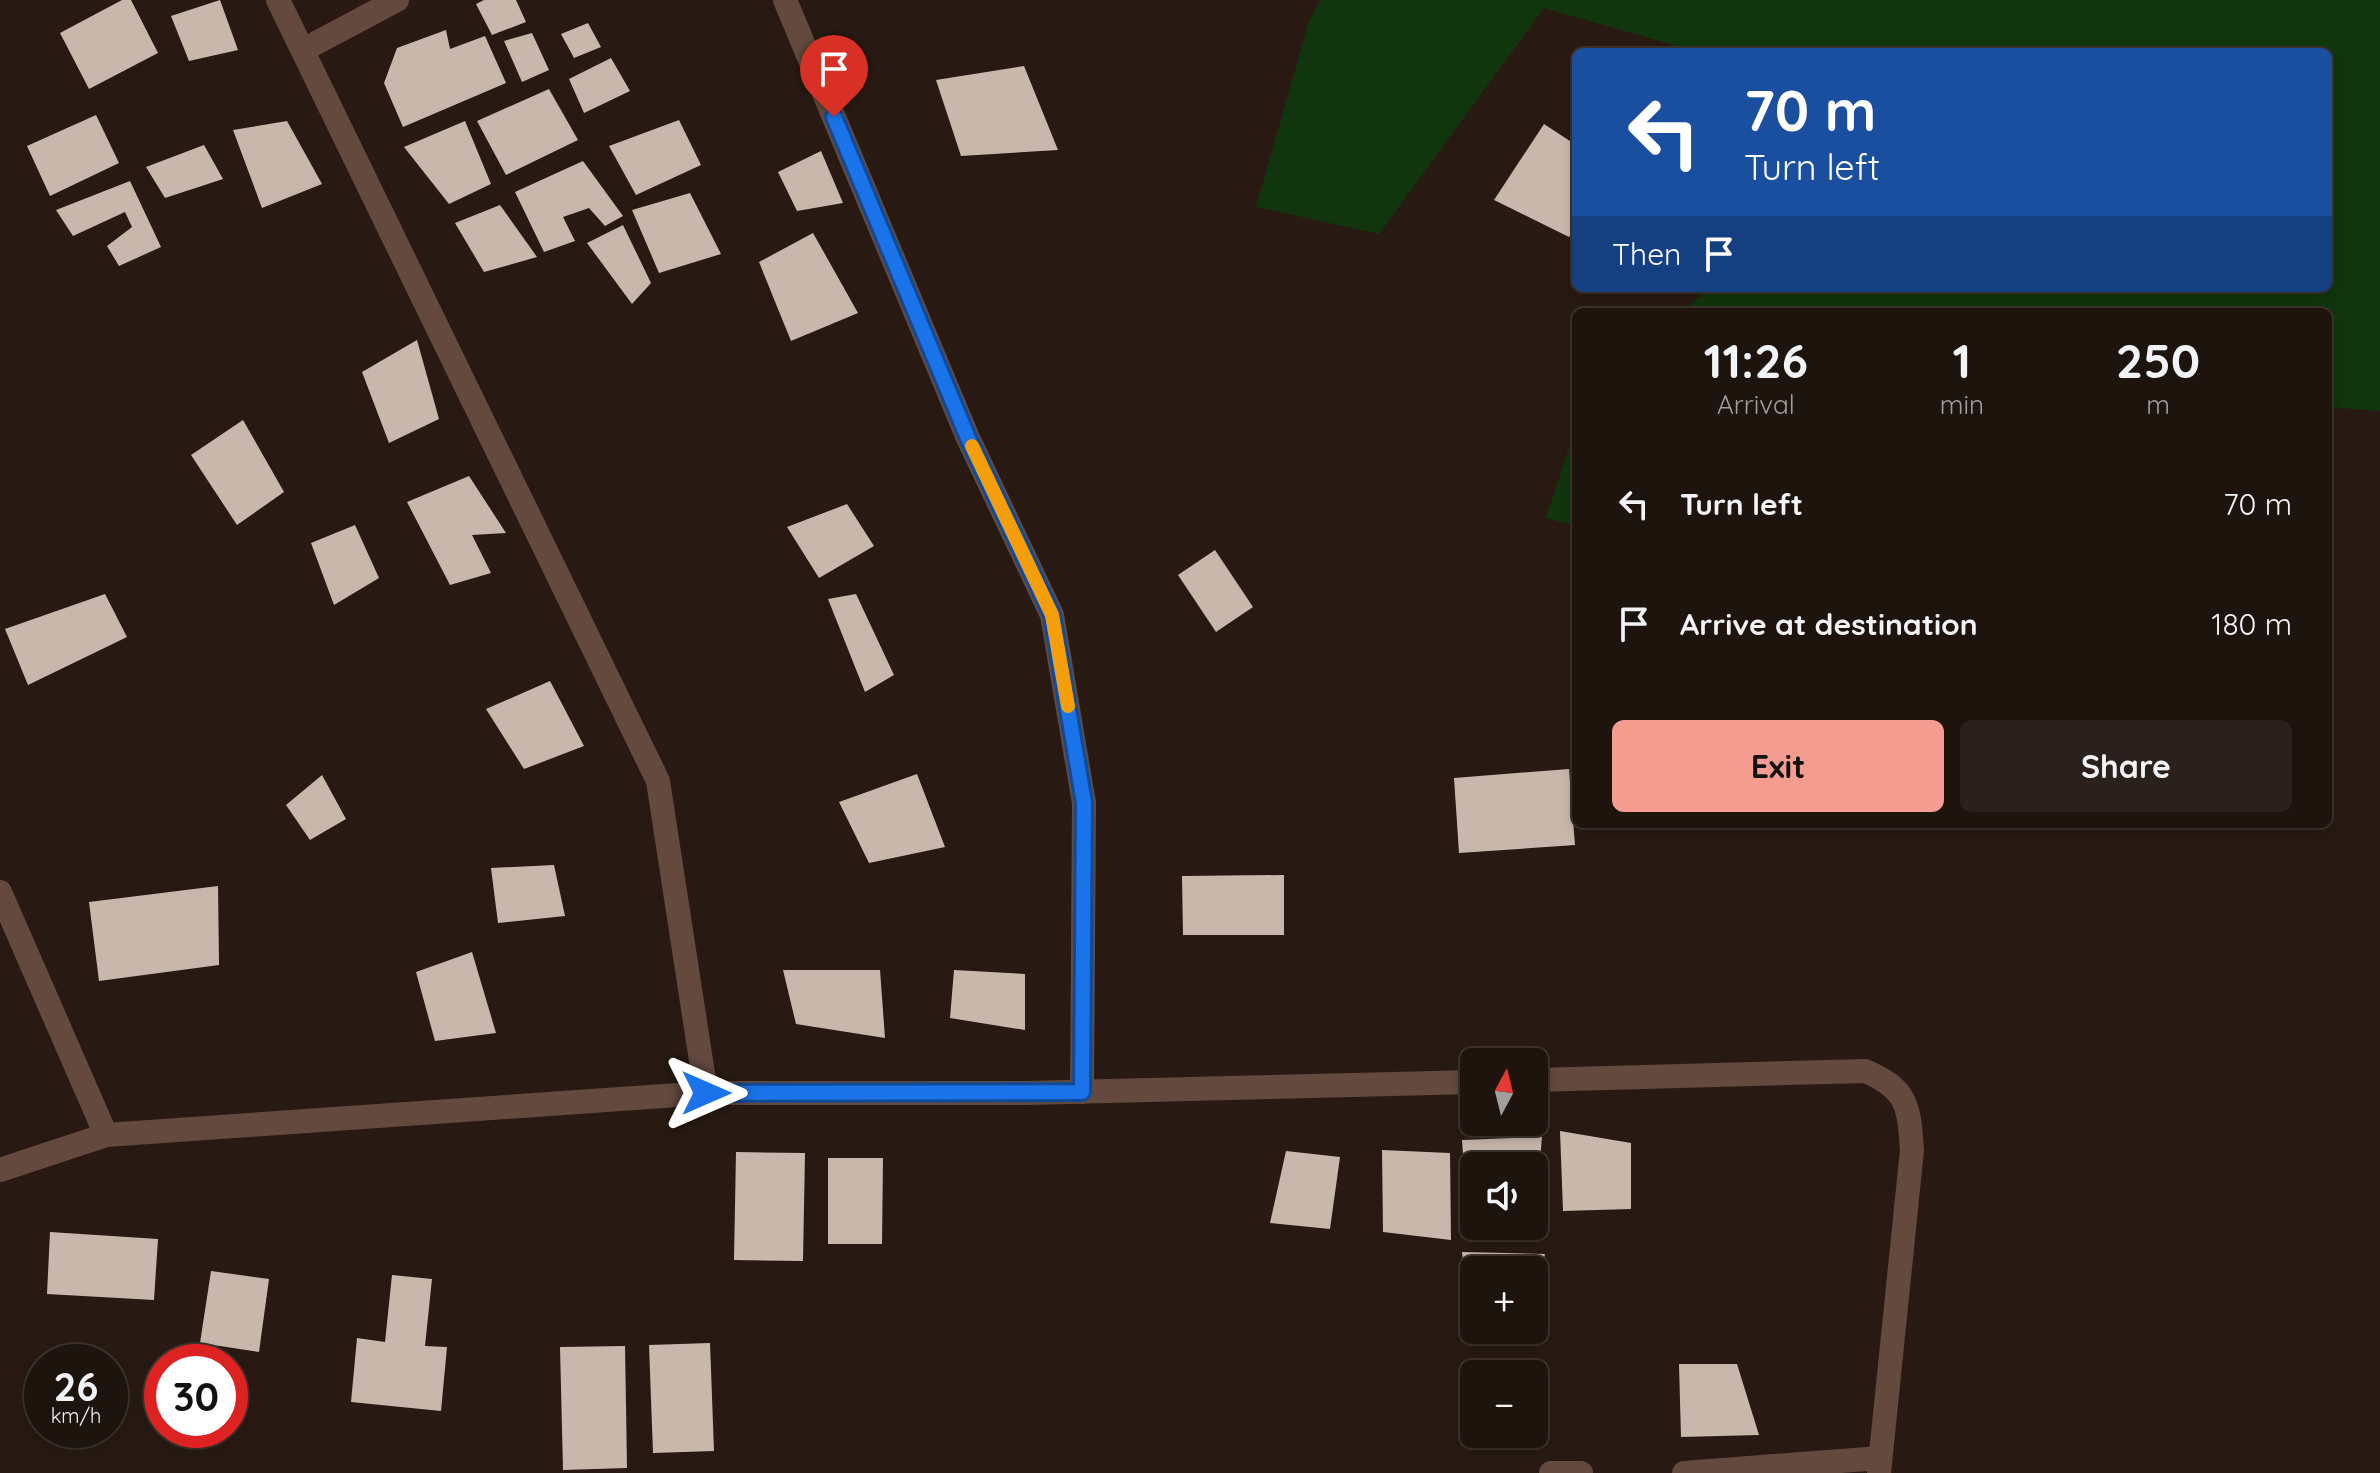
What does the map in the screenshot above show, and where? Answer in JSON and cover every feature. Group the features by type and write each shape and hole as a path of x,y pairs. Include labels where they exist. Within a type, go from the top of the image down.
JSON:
{"street":[{"path":"278,0 658,781 706,1093"},
{"path":"303,50 397,0"},
{"path":"785,0 968,438 1052,615 1084,803 1082,1092"},
{"path":"0,892 106,1135"},
{"path":"1548,1080 1865,1071 1889,1081 1909,1107 1912,1150 1879,1466 1684,1473"},
{"path":"0,1170 106,1135 706,1093 1082,1092 1460,1082"},
{"path":"1551,1473 1581,1473"}],"green space":[{"path":"1321,0 2380,0 2380,411 2332,407 2332,308 1687,308 1703,292 2332,292 2332,48 1684,48 1544,8 1379,234 1256,207 1310,18"},
{"path":"1572,439 1572,525 1546,518"}],"building":[{"path":"122,0 131,0 158,53 89,89 60,33"},
{"path":"220,0 238,50 189,61 171,16"},
{"path":"484,0 516,0 526,22 492,35 476,4"},
{"path":"588,23 601,47 574,58 561,34"},
{"path":"446,30 450,49 485,36 506,83 403,127 384,83 397,48"},
{"path":"532,33 549,70 522,82 504,41"},
{"path":"611,58 630,91 584,113 569,79"},
{"path":"1024,66 1058,150 961,156 936,80"},
{"path":"549,89 578,140 506,175 477,121"},
{"path":"96,115 119,163 50,196 27,146"},
{"path":"679,120 701,165 636,195 609,146"},
{"path":"287,121 322,184 262,208 233,130"},
{"path":"465,121 491,184 449,204 404,147"},
{"path":"1544,124 1572,142 1572,233 1569,237 1494,200"},
{"path":"204,145 223,179 165,198 146,167"},
{"path":"821,151 843,203 797,211 778,172"},
{"path":"583,161 623,216 605,226 589,208 563,217 575,241 544,252 515,192"},
{"path":"130,181 161,247 119,266 107,246 132,227 125,212 73,236 56,210"},
{"path":"690,193 721,254 659,273 632,210"},
{"path":"500,205 537,257 484,272 455,223"},
{"path":"623,225 651,283 632,304 587,243"},
{"path":"813,233 858,313 791,341 759,262"},
{"path":"417,340 439,419 389,443 362,372"},
{"path":"243,420 284,492 237,525 191,455"},
{"path":"469,476 506,533 472,535 491,573 450,585 407,502"},
{"path":"847,504 874,546 819,578 787,527"},
{"path":"355,525 379,578 334,605 311,543"},
{"path":"1215,550 1253,607 1216,632 1178,575"},
{"path":"105,594 127,637 28,685 5,629"},
{"path":"856,594 894,675 865,692 828,599"},
{"path":"550,681 584,746 524,769 486,709"},
{"path":"1569,769 1575,845 1459,853 1454,778"},
{"path":"917,774 945,847 869,863 839,802"},
{"path":"322,775 346,819 310,840 286,805"},
{"path":"554,865 565,916 498,923 491,868"},
{"path":"1284,875 1284,935 1183,935 1182,876"},
{"path":"218,886 219,965 99,981 89,902"},
{"path":"472,952 496,1033 435,1041 416,972"},
{"path":"783,970 880,970 885,1038 796,1024"},
{"path":"954,970 1025,974 1025,1030 950,1018"},
{"path":"1560,1131 1631,1143 1631,1209 1563,1211"},
{"path":"1542,1137 1541,1152 1463,1152 1462,1140"},
{"path":"1382,1150 1450,1153 1451,1240 1383,1232"},
{"path":"1286,1151 1340,1157 1330,1229 1270,1223"},
{"path":"736,1152 805,1153 803,1261 734,1260"},
{"path":"828,1158 883,1158 882,1244 828,1244"},
{"path":"50,1232 158,1239 154,1300 47,1294"},
{"path":"1462,1252 1545,1254 1545,1256 1462,1256"},
{"path":"211,1271 269,1279 259,1352 248,1350 248,1344 200,1343"},
{"path":"392,1275 432,1279 425,1346 447,1347 441,1411 351,1402 357,1338 385,1342"},
{"path":"710,1343 714,1451 653,1453 649,1345"},
{"path":"625,1346 627,1468 563,1470 560,1347"},
{"path":"1679,1364 1737,1364 1759,1435 1681,1437"}],"slow traffic":[{"path":"972,446 1052,615 1068,706"}],"route":[{"path":"706,1093 1082,1092 1084,803 1052,615 968,438 834,117"}]}
